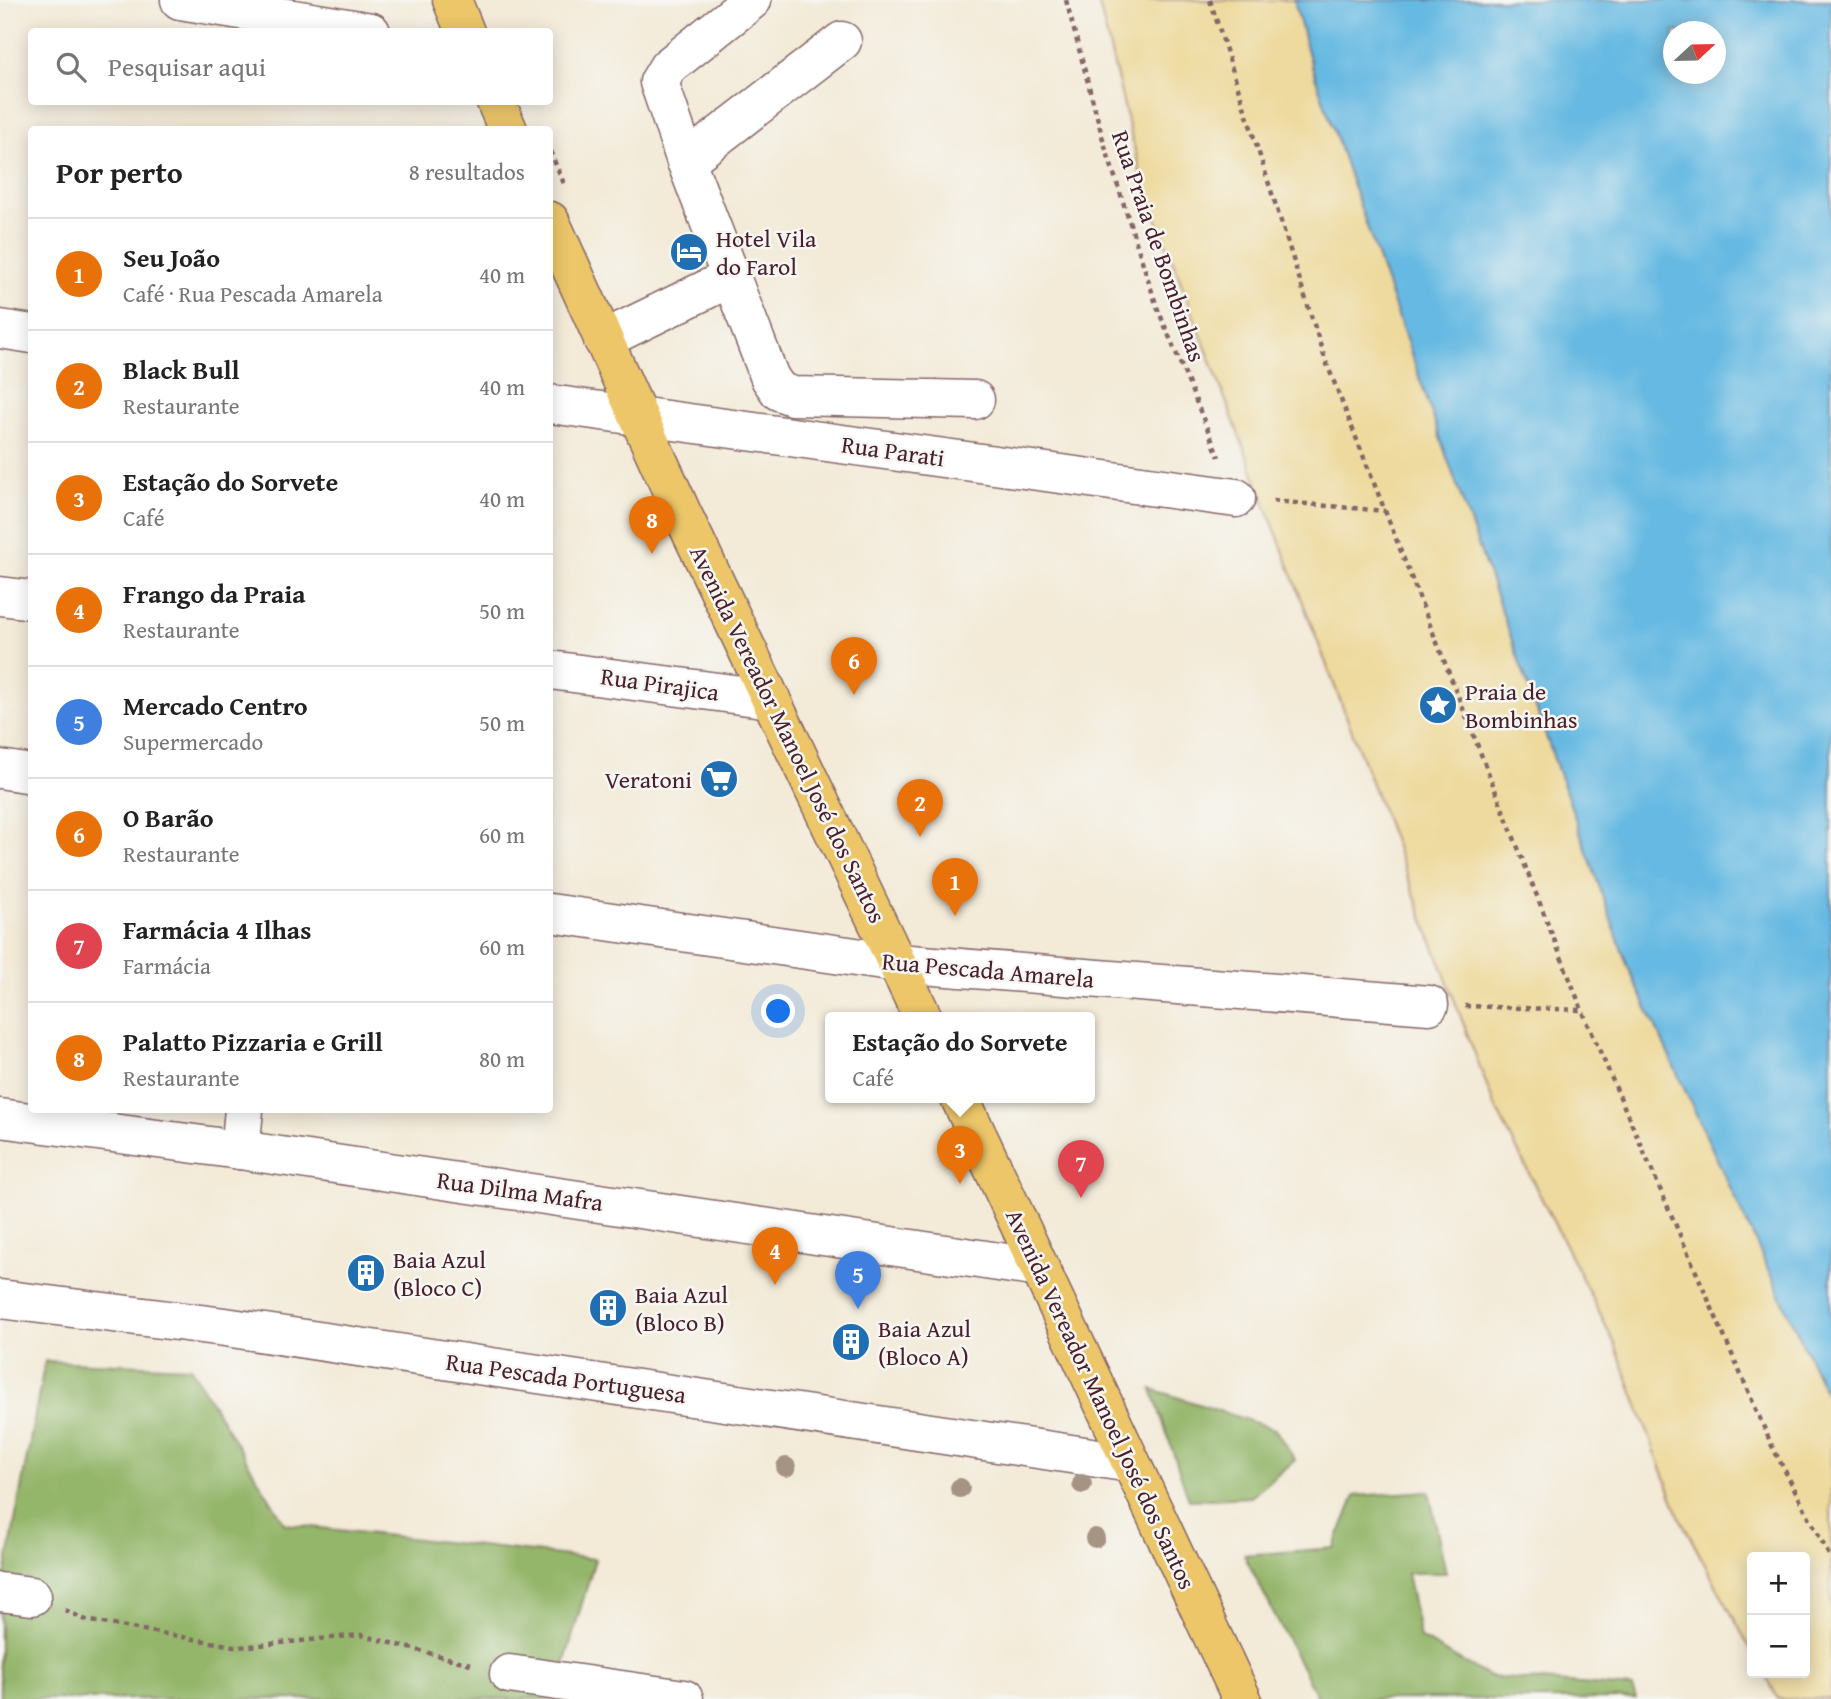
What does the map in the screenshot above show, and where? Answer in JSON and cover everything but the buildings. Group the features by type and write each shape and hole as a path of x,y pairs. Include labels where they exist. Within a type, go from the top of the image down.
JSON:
{"main road":[{"path":"452,0 463,28"},
{"path":"497,105 506,126"},
{"name":"Avenida Vereador Manoel José dos Santos","path":"553,228 637,416 920,1012"},
{"name":"Avenida Vereador Manoel José dos Santos","path":"962,1103 1242,1699"}],"street":[{"path":"180,0 347,28"},
{"path":"752,0 668,67 659,82 686,161 770,378 779,391 792,396 975,400"},
{"path":"686,161 842,41"},
{"path":"603,340 730,278"},
{"path":"0,329 28,333"},
{"name":"Rua Parati","path":"553,404 1236,498"},
{"path":"0,596 28,600"},
{"name":"Rua Pirajica","path":"553,670 771,699"},
{"path":"0,769 28,773"},
{"name":"Rua Pescada Amarela","path":"553,913 897,963 1429,1005"},
{"path":"240,1150 244,1113"},
{"name":"Rua Dilma Mafra","path":"0,1118 240,1150 1040,1268"},
{"name":"Rua Pescada Portuguesa","path":"0,1299 239,1329 1131,1463"},
{"path":"509,1674 684,1699"}],"path":[{"name":"Rua Praia de Bombinhas","path":"1066,0 1104,143 1157,307 1236,498"},
{"path":"1210,0 1325,359 1582,1010 1772,1446 1831,1559"},
{"path":"1236,498 1385,511"},
{"path":"1429,1005 1582,1010"},
{"path":"16,1594 86,1620 239,1647 361,1635 509,1674"}],"green space":[{"path":"45,1361 190,1367 285,1524 595,1559 554,1699 0,1699 0,1601"},
{"path":"1152,1389 1275,1429 1295,1460 1251,1497 1189,1500"},
{"path":"1429,1491 1446,1573 1407,1573 1420,1638 1490,1677 1632,1688 1636,1699 1318,1699 1244,1555 1334,1548 1355,1496"}],"sand":[{"name":"Praia de Bombinhas","path":"1098,0 1294,0 1312,67 1628,967 1831,1405 1831,1699 1778,1699 1767,1678 1810,1678 1810,1552 1747,1552 1747,1643 1680,1518 1614,1342 1494,1104 1143,183"}],"water":[{"path":"1294,0 1831,0 1831,1405 1628,967 1312,67"}],"place":[{"name":"Hotel Vila do Farol","path":"689,252"},
{"name":"Palatto Pizzaria e Grill","path":"652,554"},
{"name":"O Barão","path":"854,695"},
{"name":"Praia de Bombinhas","path":"1438,705"},
{"name":"Veratoni","path":"719,779"},
{"name":"Black Bull","path":"920,837"},
{"name":"Seu João","path":"955,916"},
{"name":"Estação do Sorvete","path":"960,1184"},
{"name":"Farmácia 4 Ilhas","path":"1081,1198"},
{"name":"Baia Azul (Bloco C)","path":"366,1273"},
{"name":"Frango da Praia","path":"775,1285"},
{"name":"Baia Azul (Bloco B)","path":"608,1308"},
{"name":"Mercado Centro","path":"858,1309"},
{"name":"Baia Azul (Bloco A)","path":"851,1342"}]}
